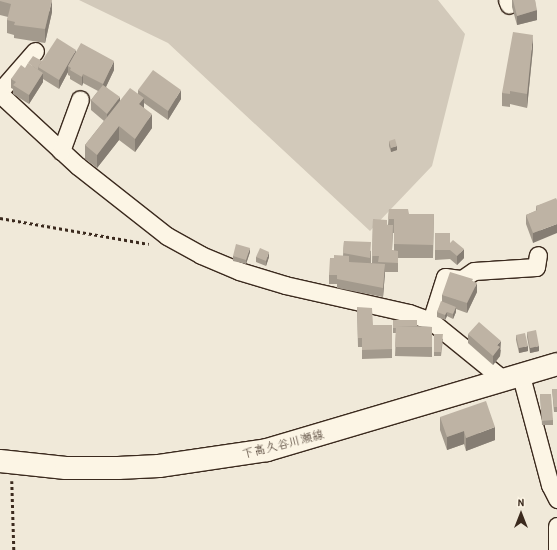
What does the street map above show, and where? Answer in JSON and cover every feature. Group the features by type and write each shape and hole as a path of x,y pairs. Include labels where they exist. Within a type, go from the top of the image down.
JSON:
{"main road":[{"name":"下高久谷川瀬線","path":"6,462 118,468 159,466 218,459 267,450 313,438 557,364"}],"street":[{"path":"0,91 34,51"},
{"path":"0,94 61,150 167,236 202,255 239,271 285,285 409,313 431,321 513,378 550,485 557,499"},
{"path":"61,150 80,99"},
{"path":"431,321 446,277 462,278 474,271 536,267 538,255"},
{"path":"557,526 557,550"}],"path":[{"path":"0,218 153,245 167,236"},
{"path":"6,462 14,550"}],"shaded area":[{"path":"79,0 438,0 465,34 432,166 370,231 168,43"}],"building":[{"path":"0,0 52,0 45,29 14,25 15,22 7,20 11,4"},
{"path":"513,0 535,0 537,10 517,16"},
{"path":"513,32 533,35 527,94 510,91 510,94 502,93"},
{"path":"57,38 76,50 59,80 38,67"},
{"path":"81,43 114,61 103,84 83,74 82,77 70,70 71,68 68,66"},
{"path":"33,56 42,61 38,67 38,70 28,63"},
{"path":"28,63 43,73 29,95 13,85 16,82 11,79 21,65 25,68"},
{"path":"153,70 181,90 168,111 138,90"},
{"path":"103,85 120,97 107,114 91,100"},
{"path":"130,88 144,98 139,104 152,114 135,139 119,126 97,155 85,145"},
{"path":"395,139 397,146 391,148 389,141"},
{"path":"556,198 557,224 533,233 526,215 537,210 536,206"},
{"path":"389,209 408,209 409,214 434,214 433,245 394,244 394,219 388,219"},
{"path":"373,219 387,220 387,225 393,225 392,250 398,251 398,263 378,262 379,256 372,256"},
{"path":"435,233 450,233 450,243 453,240 464,249 457,256 450,250 435,250"},
{"path":"344,241 371,242 370,258 343,253"},
{"path":"236,244 250,248 246,260 233,256"},
{"path":"260,248 269,252 266,261 256,257"},
{"path":"334,255 349,256 349,262 385,264 383,288 337,279 337,275 329,275 330,258 334,258"},
{"path":"450,272 473,279 472,281 477,283 467,303 442,295"},
{"path":"441,301 456,307 453,314 447,312 445,315 437,312"},
{"path":"357,307 372,308 373,325 392,325 392,349 362,350 362,338 358,338"},
{"path":"393,320 417,320 417,326 396,326 396,328 393,328"},
{"path":"479,322 501,341 497,345 500,347 493,356 468,334"},
{"path":"396,326 432,327 432,347 395,347"},
{"path":"536,330 539,346 530,348 527,332"},
{"path":"525,333 528,346 519,348 516,335"},
{"path":"434,334 443,334 441,352 434,352"},
{"path":"552,389 557,389 557,407 554,407"},
{"path":"540,394 551,394 553,420 542,421"},
{"path":"486,401 495,427 466,438 464,431 447,437 440,417"}]}
